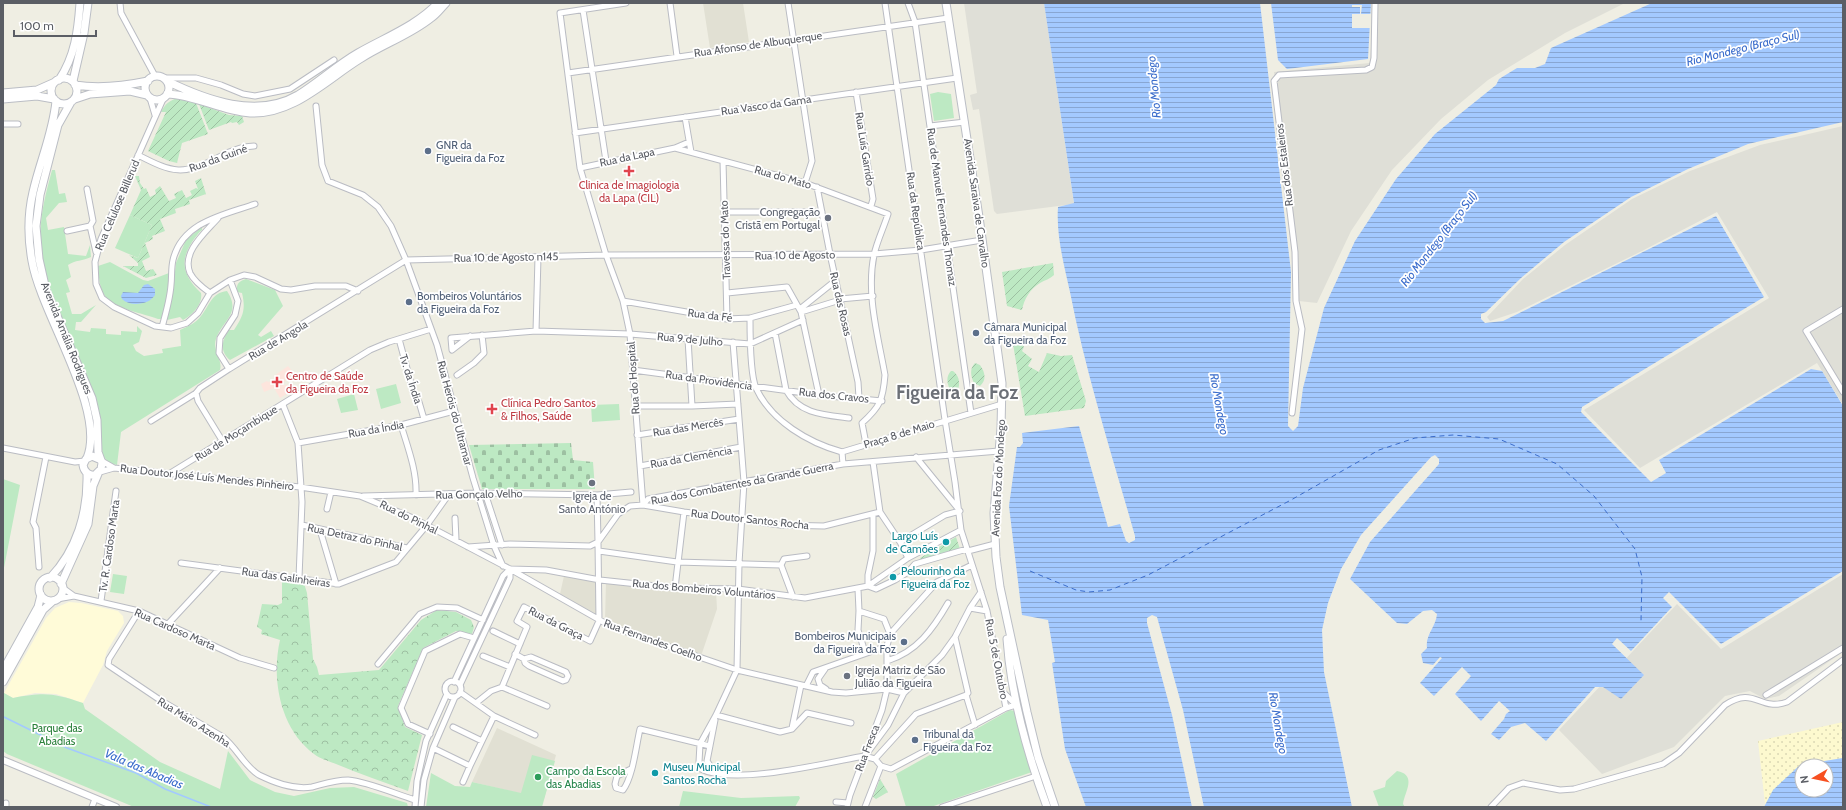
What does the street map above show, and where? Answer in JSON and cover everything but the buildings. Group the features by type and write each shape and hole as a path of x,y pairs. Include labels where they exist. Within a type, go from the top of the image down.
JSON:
{"main road":[{"path":"55,100 52,89 65,70 72,54 78,28 80,3"},
{"path":"73,100 77,92 74,83 84,33 88,3"},
{"path":"3,93 36,90 66,78 74,83 90,87 133,84 148,81 155,76 183,89 223,103 251,107 276,104 297,95 357,53 408,27 428,13 438,3"},
{"path":"3,99 37,96 55,100 63,104 90,94 130,91 160,99 165,96 182,95 222,108 251,113 277,110 300,100 360,58 410,32 432,18 446,3"},
{"name":"Avenida Saraiva de Carvalho","path":"946,3 965,122 1001,375 1002,404"},
{"path":"165,80 169,85 165,96"},
{"path":"148,81 146,85 149,97"},
{"name":"Avenida Amália Rodrigues","path":"50,578 62,566 75,543 82,522 88,486 86,465 91,450 92,439 91,421 86,401 40,292 32,261 29,226 33,193 54,118 55,100"},
{"name":"Avenida Amália Rodrigues","path":"73,100 58,125 40,195 36,226 38,259 46,290 92,398 97,420 99,459"},
{"name":"Avenida Foz do Mondego","path":"1002,404 994,513 995,544 1006,623 1010,672 1016,705 1036,776 1047,807"},
{"path":"3,682 43,610 60,596 62,586 88,524 93,486 99,473 102,466 99,459 92,456 86,465 93,475 99,473"},
{"path":"3,670 38,607 41,595 40,586 45,579 54,578 62,586"},
{"path":"41,595 48,600 55,600"},
{"name":"Avenida Foz do Mondego","path":"1006,623 1042,770 1055,807"},
{"path":"1016,705 1027,712"},
{"path":"1036,776 1042,770"}],"street":[{"path":"120,3 121,13 155,76"},
{"path":"606,161 584,10 626,3"},
{"path":"670,3 677,56"},
{"path":"788,3 812,161 805,183"},
{"name":"Rua da República","path":"885,3 945,420"},
{"name":"Rua de Manuel Fernandes Thomaz","path":"908,3 914,15 971,413"},
{"path":"913,3 914,15"},
{"name":"Rua dos Estaleiros","path":"1292,413 1302,329 1296,301 1295,252 1274,81 1279,75 1366,70 1372,67 1374,58 1375,3"},
{"name":"Rua do Hospital","path":"584,10 560,13 580,168 606,255 623,301 630,334 643,505"},
{"name":"Rua Afonso de Albuquerque","path":"568,73 793,39 948,18"},
{"path":"165,80 196,78 221,85 243,94 254,96 290,89 334,60"},
{"name":"Rua Vasco da Gama","path":"575,133 802,99 957,78"},
{"name":"Rua Luís Garrido","path":"856,92 873,200 871,206"},
{"name":"Rua Celulose Billerud","path":"165,96 155,115 101,239 95,262 96,284 102,298 114,307 155,326 172,328 186,323 198,313 210,293 230,280 244,274 255,277 281,289 291,290 315,286 346,286 358,291"},
{"path":"149,97 155,115"},
{"name":"Rua Heróis do Ultramar","path":"316,106 322,165 328,182 363,195 378,207 391,226 406,260 431,329 494,546 503,566"},
{"path":"686,116 691,152"},
{"path":"930,126 965,122"},
{"path":"3,124 18,124"},
{"path":"675,148 689,142"},
{"name":"Rua da Guiné","path":"138,155 163,168 186,171 240,148 254,146"},
{"name":"Rua do Mato","path":"675,148 805,183 871,206 888,214 874,254"},
{"name":"Rua da Lapa","path":"580,168 606,161 675,148"},
{"name":"Travessa do Mato","path":"723,161 727,319"},
{"name":"Rua das Rosas","path":"817,187 835,281 858,382 859,398"},
{"path":"87,189 93,220 90,226 97,254"},
{"path":"162,327 170,292 172,261 178,248 193,229 204,222 255,204"},
{"path":"724,212 822,212"},
{"path":"210,293 190,273 188,259 193,246 219,217"},
{"path":"67,231 90,226"},
{"name":"Rua 10 de Agosto","path":"606,255 726,256 874,254 921,250 982,240"},
{"path":"866,444 862,423 872,414 882,400 885,375 873,296 872,280 874,254"},
{"name":"Rua 10 de Agosto n145","path":"406,260 606,255"},
{"path":"536,331 538,257"},
{"name":"Rua de Angola","path":"151,421 196,393 200,388 229,369 358,291 406,260"},
{"path":"229,369 219,353 220,338 235,315 238,300 230,280"},
{"path":"799,309 835,281"},
{"path":"727,293 787,287 803,320 819,395"},
{"name":"Rua da Fé","path":"623,301 727,319 750,318 840,300 873,296"},
{"path":"1843,309 1806,331 1843,392"},
{"path":"750,318 750,344 755,387 762,399 772,411 799,434 812,442 842,452 843,464"},
{"path":"750,344 803,320"},
{"name":"Rua de Moçambique","path":"169,474 370,350 431,329"},
{"name":"Rua 9 de Julho","path":"470,336 536,331 630,334 750,344"},
{"path":"774,333 786,390 790,397 807,410 822,415 849,418"},
{"path":"457,375 474,363 484,353 482,336"},
{"name":"Tv. da Índia","path":"399,339 415,398 419,402 424,419"},
{"path":"688,339 692,406"},
{"path":"733,342 744,482 738,589 737,670 716,715 700,744 699,762 701,769 706,772 735,775 777,773 864,756 875,759 880,766 891,769 1006,708 1016,705 1004,692"},
{"name":"Rua da Providência","path":"633,370 786,390"},
{"name":"Rua dos Cravos","path":"786,390 819,395 882,400"},
{"path":"196,393 198,402 223,442"},
{"path":"636,406 738,404"},
{"path":"945,420 1002,404"},
{"path":"283,405 298,443 302,525 299,578"},
{"name":"Rua da Índia","path":"298,443 401,425 454,411"},
{"name":"Rua das Mercês","path":"637,435 739,419"},
{"name":"Praça 8 de Maio","path":"842,452 945,420 951,454 843,464"},
{"path":"401,425 411,454 416,482 416,495"},
{"name":"Rua da Clemência","path":"640,466 741,447"},
{"path":"3,448 86,465"},
{"path":"951,454 999,451"},
{"name":"Rua 5 de Outubro","path":"951,454 960,511 961,530 987,611 1006,708"},
{"path":"39,567 36,528 33,522 46,457"},
{"path":"900,542 945,515 960,511 916,457"},
{"name":"Rua Doutor José Luís Mendes Pinheiro","path":"99,459 114,468"},
{"path":"873,462 880,512 900,542 908,558"},
{"name":"Rua dos Combatentes da Grande Guerra","path":"643,505 648,499 843,464"},
{"name":"Rua Doutor José Luís Mendes Pinheiro","path":"99,473 114,468 300,487"},
{"name":"Rua do Pinhal","path":"300,487 360,496 407,515 510,569"},
{"name":"Tv. R. Cardoso Marta","path":"101,601 116,491"},
{"path":"327,509 331,492"},
{"name":"Rua Gonçalo Velho","path":"360,496 478,493 597,495 631,492"},
{"path":"485,493 502,545"},
{"name":"Rua das Galinheiras","path":"181,563 339,584 396,562 426,525 448,494"},
{"path":"597,495 600,580 599,621"},
{"path":"467,547 502,545 590,546 598,542 618,514 630,506 643,505"},
{"name":"Rua Doutor Santos Rocha","path":"643,505 741,520 824,526 880,512"},
{"path":"675,588 684,512"},
{"path":"485,516 492,514"},
{"path":"868,586 868,575 872,551 873,514"},
{"path":"455,518 456,540"},
{"name":"Rua Detraz do Pinhal","path":"302,525 407,548"},
{"path":"320,530 336,584"},
{"path":"490,532 497,530"},
{"path":"868,586 908,558 961,530"},
{"path":"868,586 876,589 908,572 915,564 995,544"},
{"path":"599,551 677,562 781,565"},
{"path":"793,597 781,565 784,559 807,556"},
{"path":"860,611 884,619 890,634 937,582 972,565"},
{"path":"168,624 220,568"},
{"path":"454,682 503,576 510,569"},
{"path":"421,807 424,780 433,748 455,697 460,692 460,685 510,578 510,569"},
{"name":"Rua dos Bombeiros Voluntários","path":"510,569 563,573 600,580 675,588 738,589 805,598 868,586"},
{"name":"Rua Fernandes Coelho","path":"510,569 599,621 612,627 737,670 827,691 846,693 887,689 904,693"},
{"path":"530,581 531,574 535,570"},
{"path":"62,586 74,596"},
{"path":"858,589 860,611 858,630 865,652"},
{"path":"864,756 888,725 904,693 942,655 955,638 970,608 981,592"},
{"path":"55,600 74,596"},
{"name":"Rua Cardoso Marta","path":"74,596 139,611 240,658 274,668"},
{"path":"887,661 897,658 916,647 934,627 948,603"},
{"path":"378,664 420,614 437,607 457,608 483,620"},
{"name":"Rua da Graça","path":"520,644 527,627 517,621 524,607 590,641 599,621"},
{"path":"970,608 987,611"},
{"name":"Rua Mário Azenha","path":"139,611 108,659 108,665 160,700 223,737 232,744 250,768 258,774 274,782 293,788 310,787 347,780 415,800"},
{"path":"476,703 491,691 502,686 520,644 493,631"},
{"path":"430,734 408,724 401,708 425,652 460,634 474,638"},
{"name":"Rua Fresca","path":"848,805 864,756 882,710 887,689 887,646 890,634"},
{"path":"955,638 975,725"},
{"path":"792,729 804,685 813,672 865,652 887,646"},
{"path":"1766,695 1843,648"},
{"path":"515,654 524,659 529,666 563,681 566,680 568,676 566,672 531,657 524,659"},
{"path":"483,656 510,667"},
{"path":"1491,807 1509,788 1514,785 1523,783 1560,790 1574,789 1663,764 1680,753 1725,705 1732,700 1740,697 1751,697 1764,703 1779,705 1787,702 1843,660"},
{"path":"827,667 822,671 818,679 820,685 827,691"},
{"path":"415,807 417,781 426,741 447,694 446,687 449,683 454,682 460,685"},
{"path":"502,686 547,706"},
{"path":"460,692 494,716 535,735"},
{"path":"447,694 455,697"},
{"path":"875,759 916,714 967,694"},
{"path":"716,715 780,732 792,729 807,713 851,723"},
{"path":"715,772 707,761 716,715"},
{"path":"463,782 494,716"},
{"path":"453,727 482,740"},
{"path":"631,769 640,728 710,746"},
{"path":"433,748 470,766"},
{"path":"3,760 116,807"},
{"path":"866,807 880,766"},
{"path":"942,807 957,805 1036,776"},
{"path":"92,807 95,799"},
{"path":"836,802 848,805"}],"shaded area":[{"path":"703,3 743,3 749,42 710,48"},
{"path":"964,3 1044,3 1074,204 997,214 994,211 979,109 973,110 970,95 977,93"},
{"path":"1374,3 1625,3 1565,33 1488,80 1441,119 1392,170 1351,231 1317,303 1299,301 1297,252 1274,72 1370,63"},
{"path":"1843,126 1843,405 1817,363 1640,468 1584,410 1769,298 1717,212 1642,251 1517,312 1490,321 1487,317 1523,279 1565,245 1632,199 1690,171 1760,145"},
{"name":"Centro de Saúde da Figueira da Foz","path":"288,366 293,372 291,373 292,375 283,383 284,386 286,384 290,392 280,398 274,388 264,392 261,384 267,381 275,380 274,376"},
{"path":"1843,574 1843,652 1779,696 1765,699 1750,691 1725,696 1674,747 1602,774 1559,730 1677,604 1721,649"},
{"path":"564,576 597,580 597,616 560,594"},
{"path":"606,582 671,591 716,591 717,609 701,656 605,620"},
{"path":"69,602 118,611 123,616 124,623 107,651 103,665 83,703 56,694 35,693 13,698 4,693 46,618 55,608"},
{"path":"497,728 556,755 544,799 472,782"}],"green space":[{"path":"938,92 951,94 954,118 934,121 930,94"},
{"path":"178,98 196,103 208,134 182,143 177,163 169,161 148,151 166,112 161,112 168,103"},
{"path":"199,104 229,115 242,116 244,122 239,125 237,122 231,122 209,130"},
{"path":"52,170 55,170 59,194 65,193 67,202 59,203 46,218 48,230 64,227 68,254 86,256 90,245 91,257 68,265 71,277 66,280 70,292 66,293 72,314 81,314 96,305 81,322 76,322 75,330 90,332 91,328 106,329 106,334 121,335 121,331 137,332 137,326 142,331 139,342 133,345 136,351 144,356 163,353 162,349 181,346 180,330 197,321 211,300 217,294 227,291 231,299 232,311 219,332 215,343 221,366 220,370 121,432 117,465 109,463 103,456 96,402 55,303 43,262 41,223 47,187"},
{"path":"135,176 139,176 140,183 144,189 146,188 150,197 156,194 155,190 160,186 169,201 176,198 174,194 182,190 186,198 192,195 190,191 196,188 198,189 195,181 201,178 206,194 189,200 190,204 175,209 176,213 160,219 165,231 152,236 153,239 145,243 150,257 142,261 146,271 153,269 157,275 146,278 123,266 138,266 138,263 129,255 138,258 152,225 130,215 141,190"},
{"path":"130,215 152,225 138,258 115,248"},
{"path":"202,227 202,230 195,237 188,249 185,263 187,275 201,293 199,305 194,312 183,320 180,317 167,320 176,263 186,240"},
{"path":"110,262 143,280 148,281 169,273 167,299 161,319 121,307 114,304 105,296 100,282 98,266"},
{"path":"1053,263 1054,275 1036,285 1030,291 1024,302 1022,310 1007,306 1002,272"},
{"path":"246,279 275,290 283,306 258,335 261,337 271,331 274,336 230,360 224,353 223,342 229,330 234,330 242,317 244,304 242,293 237,292 237,287 240,282"},
{"path":"1019,340 1024,347 1022,351 1032,359 1028,366 1039,372 1047,353 1061,356 1072,355 1086,401 1084,408 1025,416 1013,344"},
{"path":"975,363 980,365 984,373 984,381 980,386 974,383 971,376 971,370"},
{"path":"951,371 955,373 959,381 959,387 956,393 951,391 948,385 947,379"},
{"path":"396,384 401,403 381,409 376,389"},
{"path":"354,394 358,410 341,413 337,399"},
{"path":"619,404 620,420 592,422 591,405"},
{"path":"571,443 573,460 593,462 595,489 482,489 469,445"},
{"path":"3,479 20,485 3,573"},
{"path":"956,537 960,549 921,560 920,558"},
{"path":"113,574 127,576 124,594 110,592"},
{"path":"282,579 303,580 307,593 313,659 319,675 379,670 421,620 437,610 456,612 471,620 474,627 472,634 456,631 423,648 398,706 405,727 422,735 408,791 319,757 302,744 293,731 286,717 278,687 277,655 280,640 261,634 262,630 257,627 262,604 278,605 282,603"},
{"name":"Parque das Abadias","path":"4,693 13,698 49,694 83,703 85,709 160,762 220,789 228,751 250,780 275,792 294,796 330,788 354,787 407,803 408,807 134,807 3,751"},
{"path":"1010,710 1015,711 1032,772 931,807 906,807 896,774"},
{"path":"532,755 555,761 542,807 426,807 431,773 455,786 470,787 472,782 521,793"},
{"path":"1397,771 1407,776 1408,780 1403,804 1405,807 1379,807 1373,791 1385,787 1386,781"},
{"path":"880,779 888,792 876,799 873,797"},
{"path":"683,791 741,798 799,796 800,798 795,807 679,807"}],"sand":[{"path":"1843,722 1843,758 1834,759 1834,758 1794,758 1794,771 1774,790 1765,804 1758,741"}],"water":[{"path":"1044,3 1260,3 1291,272 1288,426 1293,431 1298,426 1303,388 1324,308 1355,241 1396,179 1435,134 1496,85 1499,79 1517,68 1535,68 1545,64 1551,48 1652,3 1843,3 1843,122 1748,144 1688,169 1631,197 1564,242 1521,278 1486,312 1481,314 1481,319 1485,323 1503,321 1716,216 1764,297 1582,407 1581,412 1651,482 1666,473 1659,460 1811,369 1822,371 1843,406 1843,571 1721,644 1669,592 1663,598 1672,607 1631,651 1617,638 1612,644 1644,675 1621,699 1603,687 1595,687 1546,741 1525,723 1511,727 1499,740 1491,734 1510,711 1499,701 1481,721 1455,694 1471,676 1462,667 1434,696 1420,683 1442,658 1440,657 1433,665 1423,663 1421,654 1427,648 1429,635 1435,623 1437,614 1432,610 1423,611 1407,624 1397,623 1350,579 1370,542 1439,464 1439,459 1435,455 1431,457 1361,535 1341,569 1328,603 1322,630 1324,672 1352,807 1204,807 1183,710 1157,617 1152,615 1147,618 1147,623 1172,715 1192,807 1086,807 1065,749 1052,663 1055,662 1048,620 1022,615 1009,506 1017,447 1020,447 1023,443 1022,433 1079,426 1108,527 1120,524 1126,541 1129,543 1135,540 1135,536 1076,323 1061,250 1058,228 1058,207 1074,203"},
{"path":"1271,3 1371,3 1368,59 1287,69 1278,60"},
{"path":"148,284 155,289 155,295 148,301 134,304 125,302 122,299 121,296 123,292 138,293 144,285"},
{"path":"1843,758 1843,807 1764,807 1773,790 1794,771 1794,798 1834,798 1834,759"}],"pier":[{"path":"1352,5 1362,5 1361,14 1372,14 1371,28 1352,28 1352,14 1360,14 1360,7 1352,7"}],"waterway":[{"name":"Vala das Abadias","path":"4,717 67,748 136,773 165,789 211,807"}],"ferry route":[{"path":"1030,571 1076,590 1089,592 1110,590 1148,575 1291,500 1379,450 1415,438 1453,435 1499,439 1557,464 1594,496 1635,549 1642,577 1641,621"}],"place":[{"name":"GNR da Figueira da Foz","path":"428,151"},
{"name":"Clinica de Imagiologia da Lapa (CIL)","path":"629,171"},
{"name":"Congregação Cristã em Portugal","path":"828,218"},
{"name":"Bombeiros Voluntários da Figueira da Foz","path":"409,302"},
{"name":"Câmara Municipal da Figueira da Foz","path":"976,333"},
{"name":"Centro de Saúde da Figueira da Foz","path":"277,382"},
{"name":"Clínica Pedro Santos & Filhos, Saúde","path":"492,409"},
{"name":"Igreja de Santo António","path":"592,483"},
{"name":"Largo Luís de Camões","path":"946,542"},
{"name":"Pelourinho da Figueira da Foz","path":"893,577"},
{"name":"Bombeiros Municipais da Figueira da Foz","path":"904,642"},
{"name":"Igreja Matriz de São Julião da Figueira","path":"847,676"},
{"name":"Tribunal da Figueira da Foz","path":"915,740"},
{"name":"Museu Municipal Santos Rocha","path":"655,773"},
{"name":"Campo da Escola das Abadias","path":"538,777"}],"district":[{"name":"Figueira da Foz","path":"957,392"}],"water label":[{"name":"Rio Mondego (Braço Sul)","path":"1743,48"},
{"name":"Rio Mondego","path":"1154,87"},
{"name":"Rio Mondego (Braço Sul)","path":"1439,239"},
{"name":"Rio Mondego","path":"1219,404"},
{"name":"Rio Mondego","path":"1278,723"}]}
